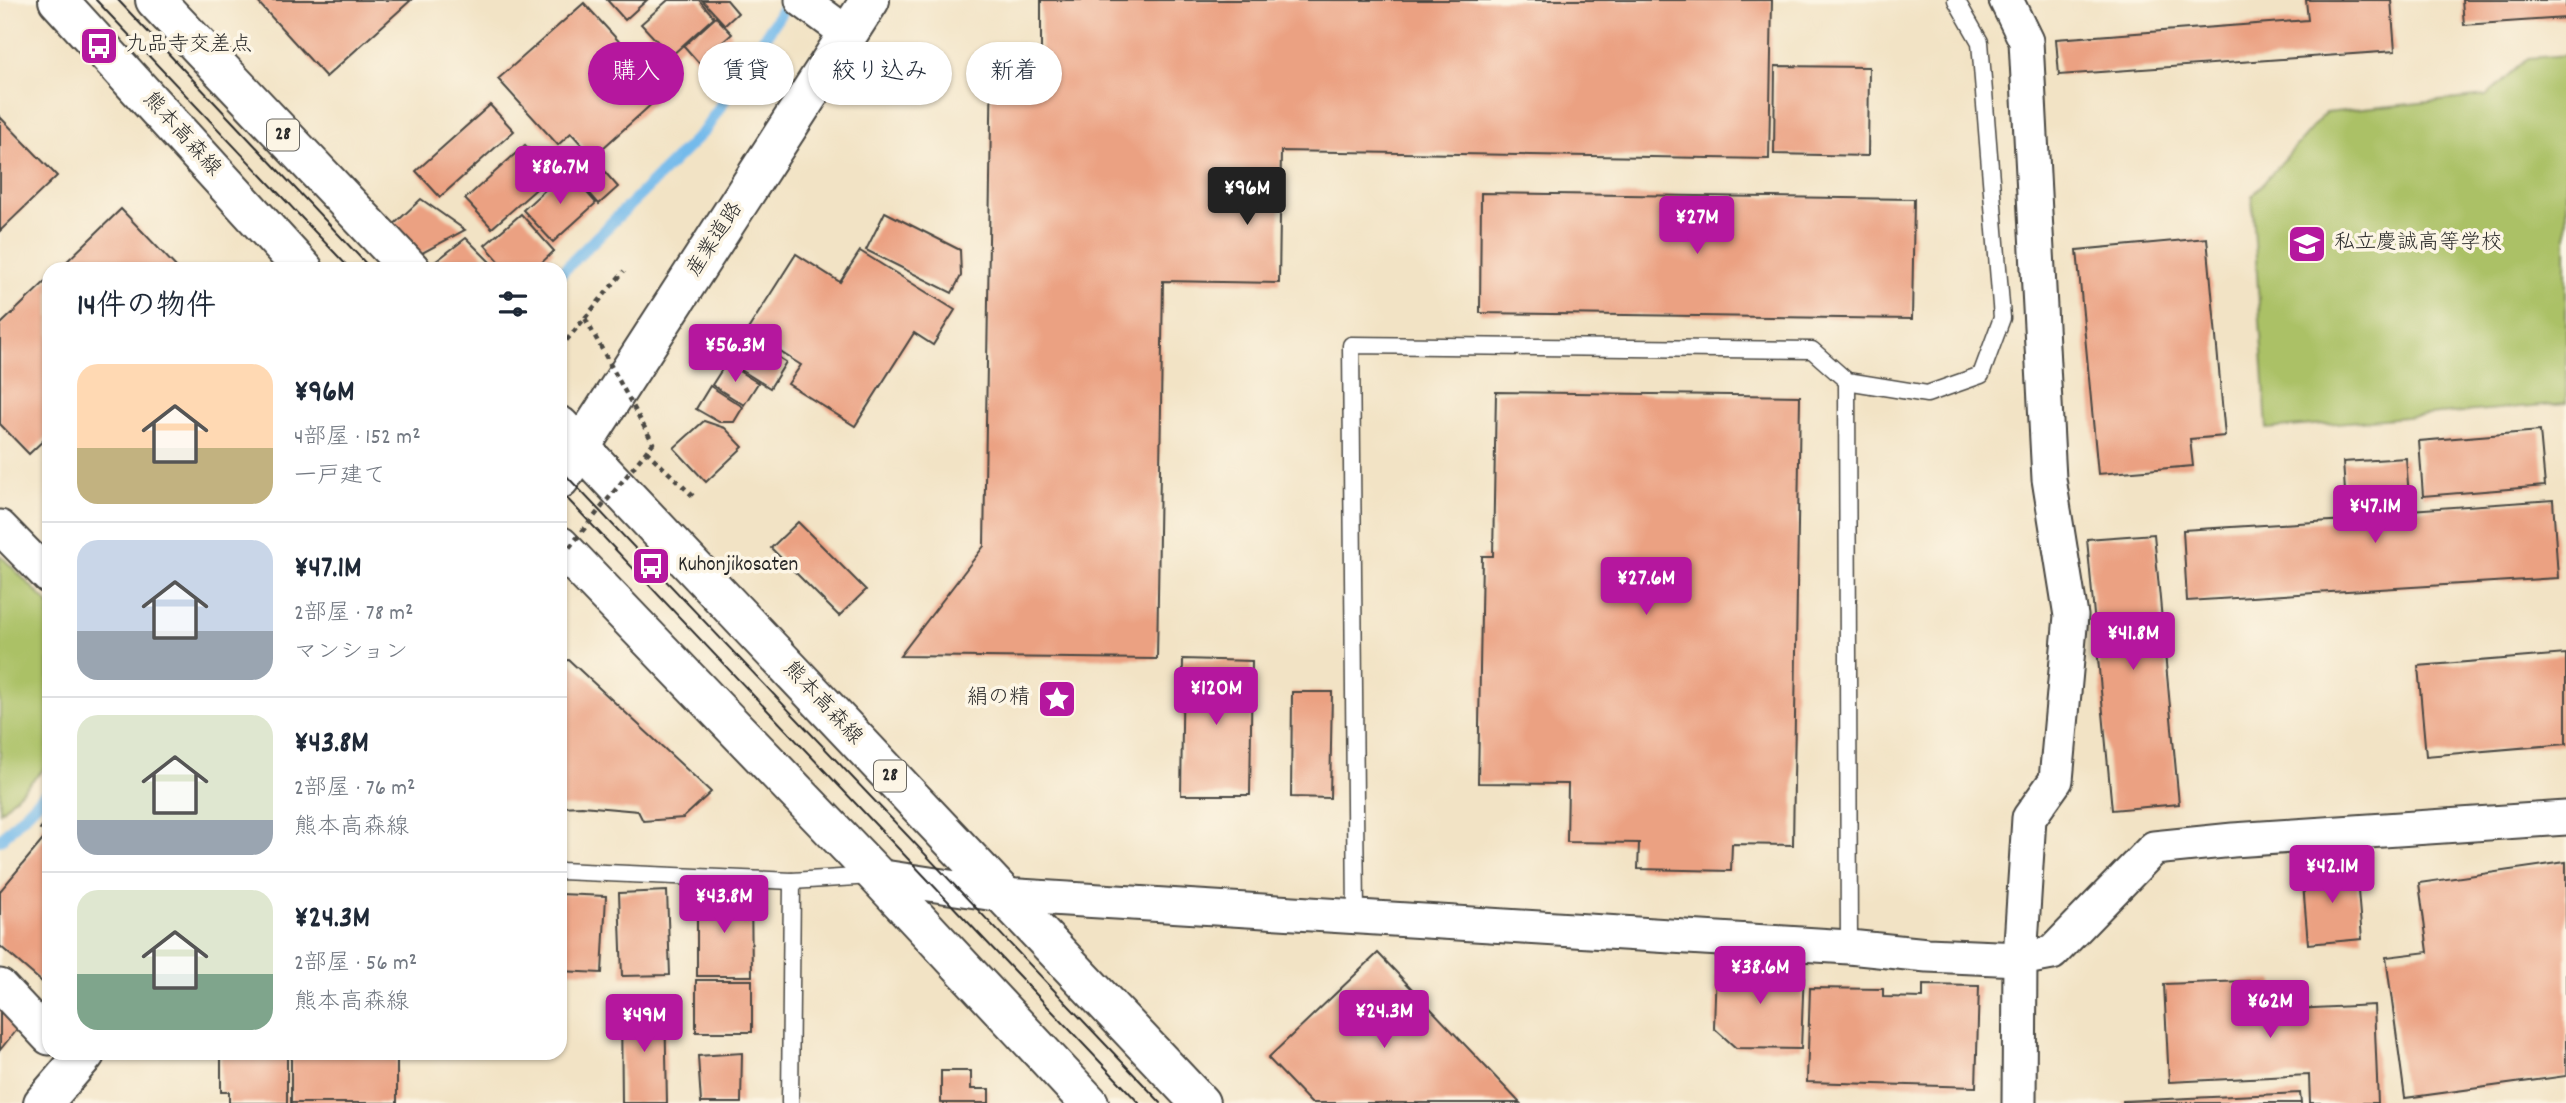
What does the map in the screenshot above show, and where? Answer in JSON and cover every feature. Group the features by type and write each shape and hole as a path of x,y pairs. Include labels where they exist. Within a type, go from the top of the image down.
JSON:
{"main road":[{"name":"熊本高森線","path":"58,0 297,262"},
{"name":"28","path":"155,0 403,262"},
{"name":"産業道路","path":"567,451 870,0"},
{"name":"熊本高森線","path":"567,451 1002,895 1200,1103"},
{"path":"567,553 877,876 1089,1103"},
{"path":"43,1103 72,1060"}],"street":[{"path":"802,0 848,34"},
{"path":"2006,0 2026,41 2049,479 2071,616 2056,780 2029,818 2020,959 2019,1103"},
{"path":"0,527 42,570"},
{"path":"877,876 1002,895 2020,959 2052,953 2154,848 2233,840 2566,818"},
{"path":"0,986 42,1031"}],"lane":[{"path":"1356,918 1351,345 1812,350 1847,381 1927,394 1981,375 2002,318 1980,42 1956,0"},
{"path":"1847,381 1849,947"},
{"path":"567,871 792,881 877,876"},
{"path":"790,1103 792,881"}],"path":[{"path":"567,340 624,271"},
{"path":"567,550 653,443 585,318"},
{"path":"646,451 695,498"}],"green space":[{"path":"2566,55 2566,403 2267,429 2252,196 2325,113 2486,96 2528,58"},
{"path":"0,555 42,597 42,771 0,812"}],"building":[{"path":"256,0 411,0 326,77"},
{"path":"607,0 647,0 625,20"},
{"path":"668,0 699,0 714,17 684,44 684,42 658,42 641,24"},
{"path":"702,0 727,0 738,13 725,25"},
{"path":"1041,0 1772,0 1769,159 1281,151 1279,283 1163,281 1157,659 900,656 984,546 991,105 1062,105 1062,42 1041,42"},
{"path":"2306,0 2391,0 2395,51 2059,75 2056,39 2308,20"},
{"path":"2462,0 2566,0 2566,18 2464,25"},
{"path":"584,3 619,42 588,42 588,105 651,105 593,157 571,133 558,145 498,79"},
{"path":"716,17 732,34 723,42 698,42 698,62 684,46"},
{"path":"1775,66 1869,67 1868,156 1774,154"},
{"path":"490,105 514,131 440,197 416,171"},
{"path":"0,117 57,176 0,231"},
{"path":"525,145 541,163 531,173 542,184 492,228 465,199"},
{"path":"583,147 618,187 599,204 564,164"},
{"path":"567,170 596,203 553,242 523,210"},
{"path":"1481,193 1914,199 1912,319 1480,313"},
{"path":"421,199 465,230 413,258 390,228"},
{"path":"121,209 171,262 66,262"},
{"path":"885,212 960,250 961,276 952,293 866,250"},
{"path":"521,214 554,251 542,262 500,262 485,245"},
{"path":"466,238 490,262 435,262"},
{"path":"2207,238 2225,436 2190,439 2193,466 2098,474 2077,250"},
{"path":"860,251 955,310 933,345 914,333 855,426 788,384 801,365 747,331 796,254 840,282"},
{"path":"42,285 42,442 29,454 0,424 0,325"},
{"path":"741,334 786,362 770,388 725,360"},
{"path":"726,363 758,383 744,405 712,385"},
{"path":"710,386 743,407 734,422 719,422 696,409"},
{"path":"1496,392 1800,396 1793,845 1732,844 1731,871 1638,869 1639,843 1567,842 1568,784 1478,783 1482,556 1493,556"},
{"path":"704,421 725,428 743,447 706,482 674,448"},
{"path":"2540,431 2545,486 2423,496 2419,441"},
{"path":"2406,458 2410,510 2553,500 2558,578 2187,601 2183,530 2347,520 2343,462"},
{"path":"798,522 866,590 839,616 771,548"},
{"path":"2154,534 2179,804 2112,810 2087,539"},
{"path":"2566,654 2566,744 2426,756 2418,666"},
{"path":"1183,659 1252,661 1250,795 1181,795"},
{"path":"567,660 711,792 683,818 643,821 638,811 567,807"},
{"path":"1292,692 1332,692 1330,798 1291,797"},
{"path":"42,841 42,982 0,946 0,891"},
{"path":"2566,862 2566,1076 2405,1098 2386,957 2428,952 2419,883"},
{"path":"2356,867 2362,939 2308,944 2302,871"},
{"path":"667,891 670,975 622,976 619,893"},
{"path":"697,893 751,893 752,976 697,976"},
{"path":"567,894 606,896 602,973 567,971"},
{"path":"1378,953 1520,1103 1311,1103 1268,1058"},
{"path":"1716,965 1804,968 1801,1049 1736,1048 1714,1028"},
{"path":"696,980 752,980 752,1032 696,1032"},
{"path":"2274,980 2275,1010 2374,1005 2378,1103 2310,1103 2309,1075 2169,1082 2164,984"},
{"path":"1923,985 1979,986 1976,1087 1807,1082 1810,988 1883,989 1883,997 1923,998"},
{"path":"665,1004 667,1103 622,1103 621,1005"},
{"path":"0,1008 20,1025 0,1050"},
{"path":"742,1053 741,1103 701,1103 698,1056"},
{"path":"221,1060 287,1060 287,1103 229,1103 229,1092 221,1092"},
{"path":"291,1060 397,1060 397,1103 291,1103"},
{"path":"941,1071 971,1071 971,1089 989,1089 989,1103 941,1103"},
{"path":"2300,1093 2301,1103 2123,1103 2123,1101"}],"waterway":[{"path":"567,267 705,130 789,0"},
{"path":"0,840 42,797"}],"tram line":[{"path":"96,0 343,262"},
{"path":"118,0 364,262"},
{"path":"567,476 1161,1103"},
{"path":"567,498 1139,1103"}],"place":[{"name":"九品寺交差点","path":"99,46"},
{"name":"私立慶誠高等学校","path":"2307,244"},
{"name":"Kuhonjikosaten","path":"651,566"},
{"name":"絹の精","path":"1057,699"}]}
